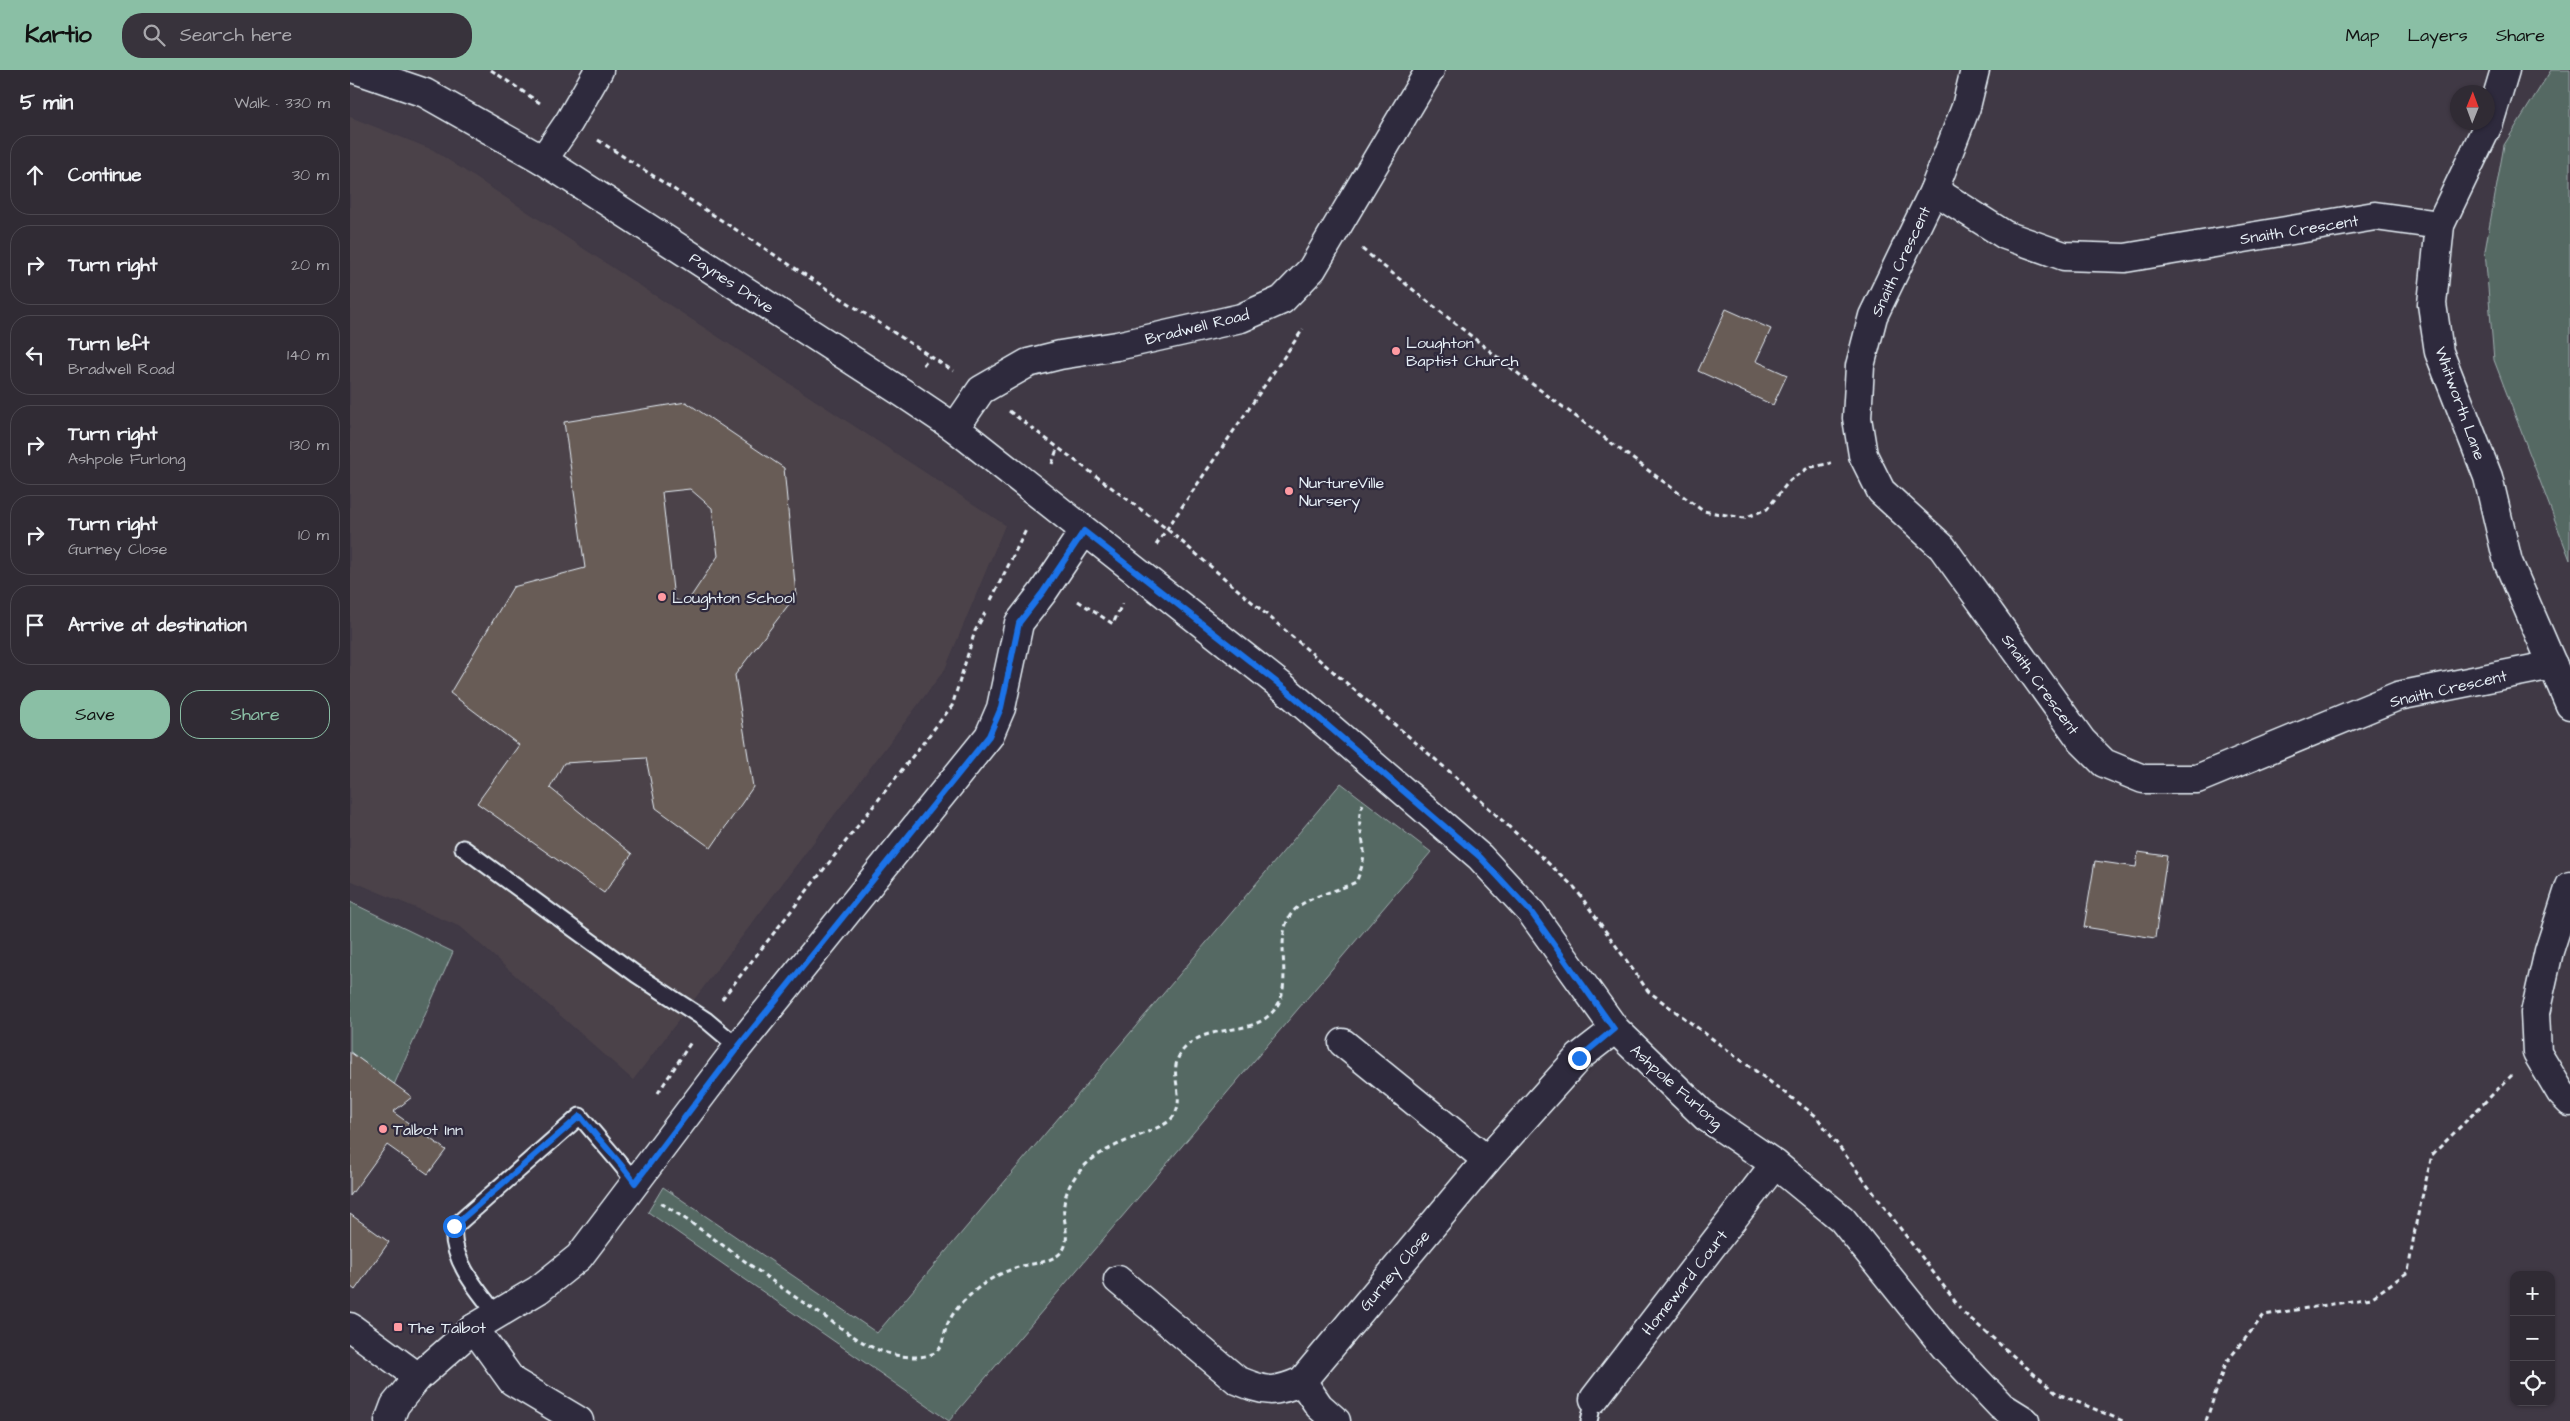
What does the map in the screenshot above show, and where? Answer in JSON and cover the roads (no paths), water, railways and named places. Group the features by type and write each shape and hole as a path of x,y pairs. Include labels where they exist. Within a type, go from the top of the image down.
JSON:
{"street":[{"name":"Paynes Drive","path":"358,70 425,93 543,160 955,428 1042,495 1084,531"},
{"path":"543,160 569,122 599,70"},
{"name":"Bradwell Road","path":"955,428 981,390 1028,363 1060,355 1117,346 1241,318 1282,300 1312,269 1430,70"},
{"name":"Snaith Crescent","path":"1975,70 1966,107 1934,190 1873,316 1860,366 1857,418 1864,455 1881,491 1942,547 2082,741 2104,763 2143,779 2197,779 2398,696 2553,665"},
{"name":"Whitworth Lane","path":"2505,70 2489,122 2440,225 2432,304 2439,352 2488,476 2508,562 2570,704"},
{"name":"Snaith Crescent","path":"1934,190 2005,236 2064,256 2125,258 2375,216 2440,225"},
{"path":"389,1421 395,1405 418,1377 486,1322 538,1290 579,1257 738,1047 989,736 1001,708 1019,623 1043,592 1084,531"},
{"name":"Ashpole Furlong","path":"1084,531 1284,688 1480,857 1531,912 1614,1029 1706,1117 1775,1164 1842,1219 1995,1413 2025,1421"},
{"path":"2570,886 2549,951 2535,1012 2536,1053 2556,1086 2570,1102"},
{"name":"Gurney Close","path":"1118,1280 1237,1380 1260,1390 1280,1391 1302,1381 1486,1160 1579,1058 1614,1029"},
{"path":"1343,1043 1486,1160"},
{"name":"Homeward Court","path":"1592,1410 1775,1164"},
{"path":"486,1322 512,1381 579,1421"},
{"path":"350,1328 418,1377"},
{"path":"1302,1381 1318,1406 1336,1421"}],"lane":[{"path":"463,848 637,975 706,1020 738,1047"},
{"path":"486,1322 452,1240 454,1226 580,1116 594,1134 616,1156 633,1186"}],"place":[{"name":"Loughton Baptist Church","path":"1396,351"},
{"name":"NurtureVille Nursery","path":"1289,491"},
{"name":"Loughton School","path":"662,597"},
{"name":"Talbot Inn","path":"383,1129"},
{"name":"The Talbot","path":"398,1327"}]}
